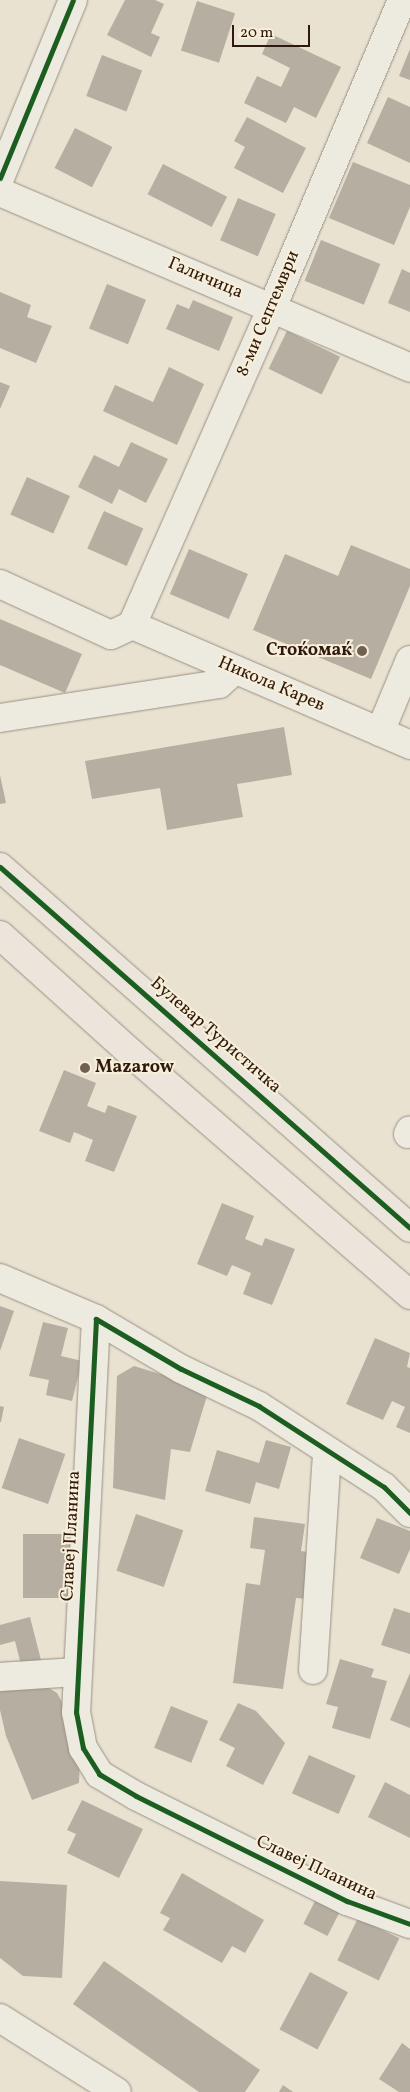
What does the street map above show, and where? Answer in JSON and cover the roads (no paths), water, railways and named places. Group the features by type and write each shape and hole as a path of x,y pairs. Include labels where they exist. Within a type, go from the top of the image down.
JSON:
{"main road":[{"name":"Булевар Туристичка","path":"0,867 410,1228"},
{"path":"0,935 410,1295"}],"street":[{"path":"0,178 73,0"},
{"name":"8-ми Септември","path":"132,625 272,308 402,0"},
{"name":"Галичица","path":"0,192 410,368"},
{"path":"0,584 111,635 132,625"},
{"name":"Никола Карев","path":"132,625 410,745"},
{"path":"380,732 410,660"},
{"path":"0,718 219,684 235,670"},
{"path":"0,1278 96,1319 181,1369 259,1406 384,1487 410,1513"},
{"name":"Славеј Планина","path":"96,1319 76,1712 83,1748 98,1774 136,1796 347,1902 410,1924"},
{"path":"312,1670 327,1451"},
{"path":"0,1677 78,1672"},
{"path":"0,2018 117,2092"}],"place":[{"name":"Стоќомаќ","path":"362,651"},
{"name":"Mazarow","path":"85,1068"}]}
